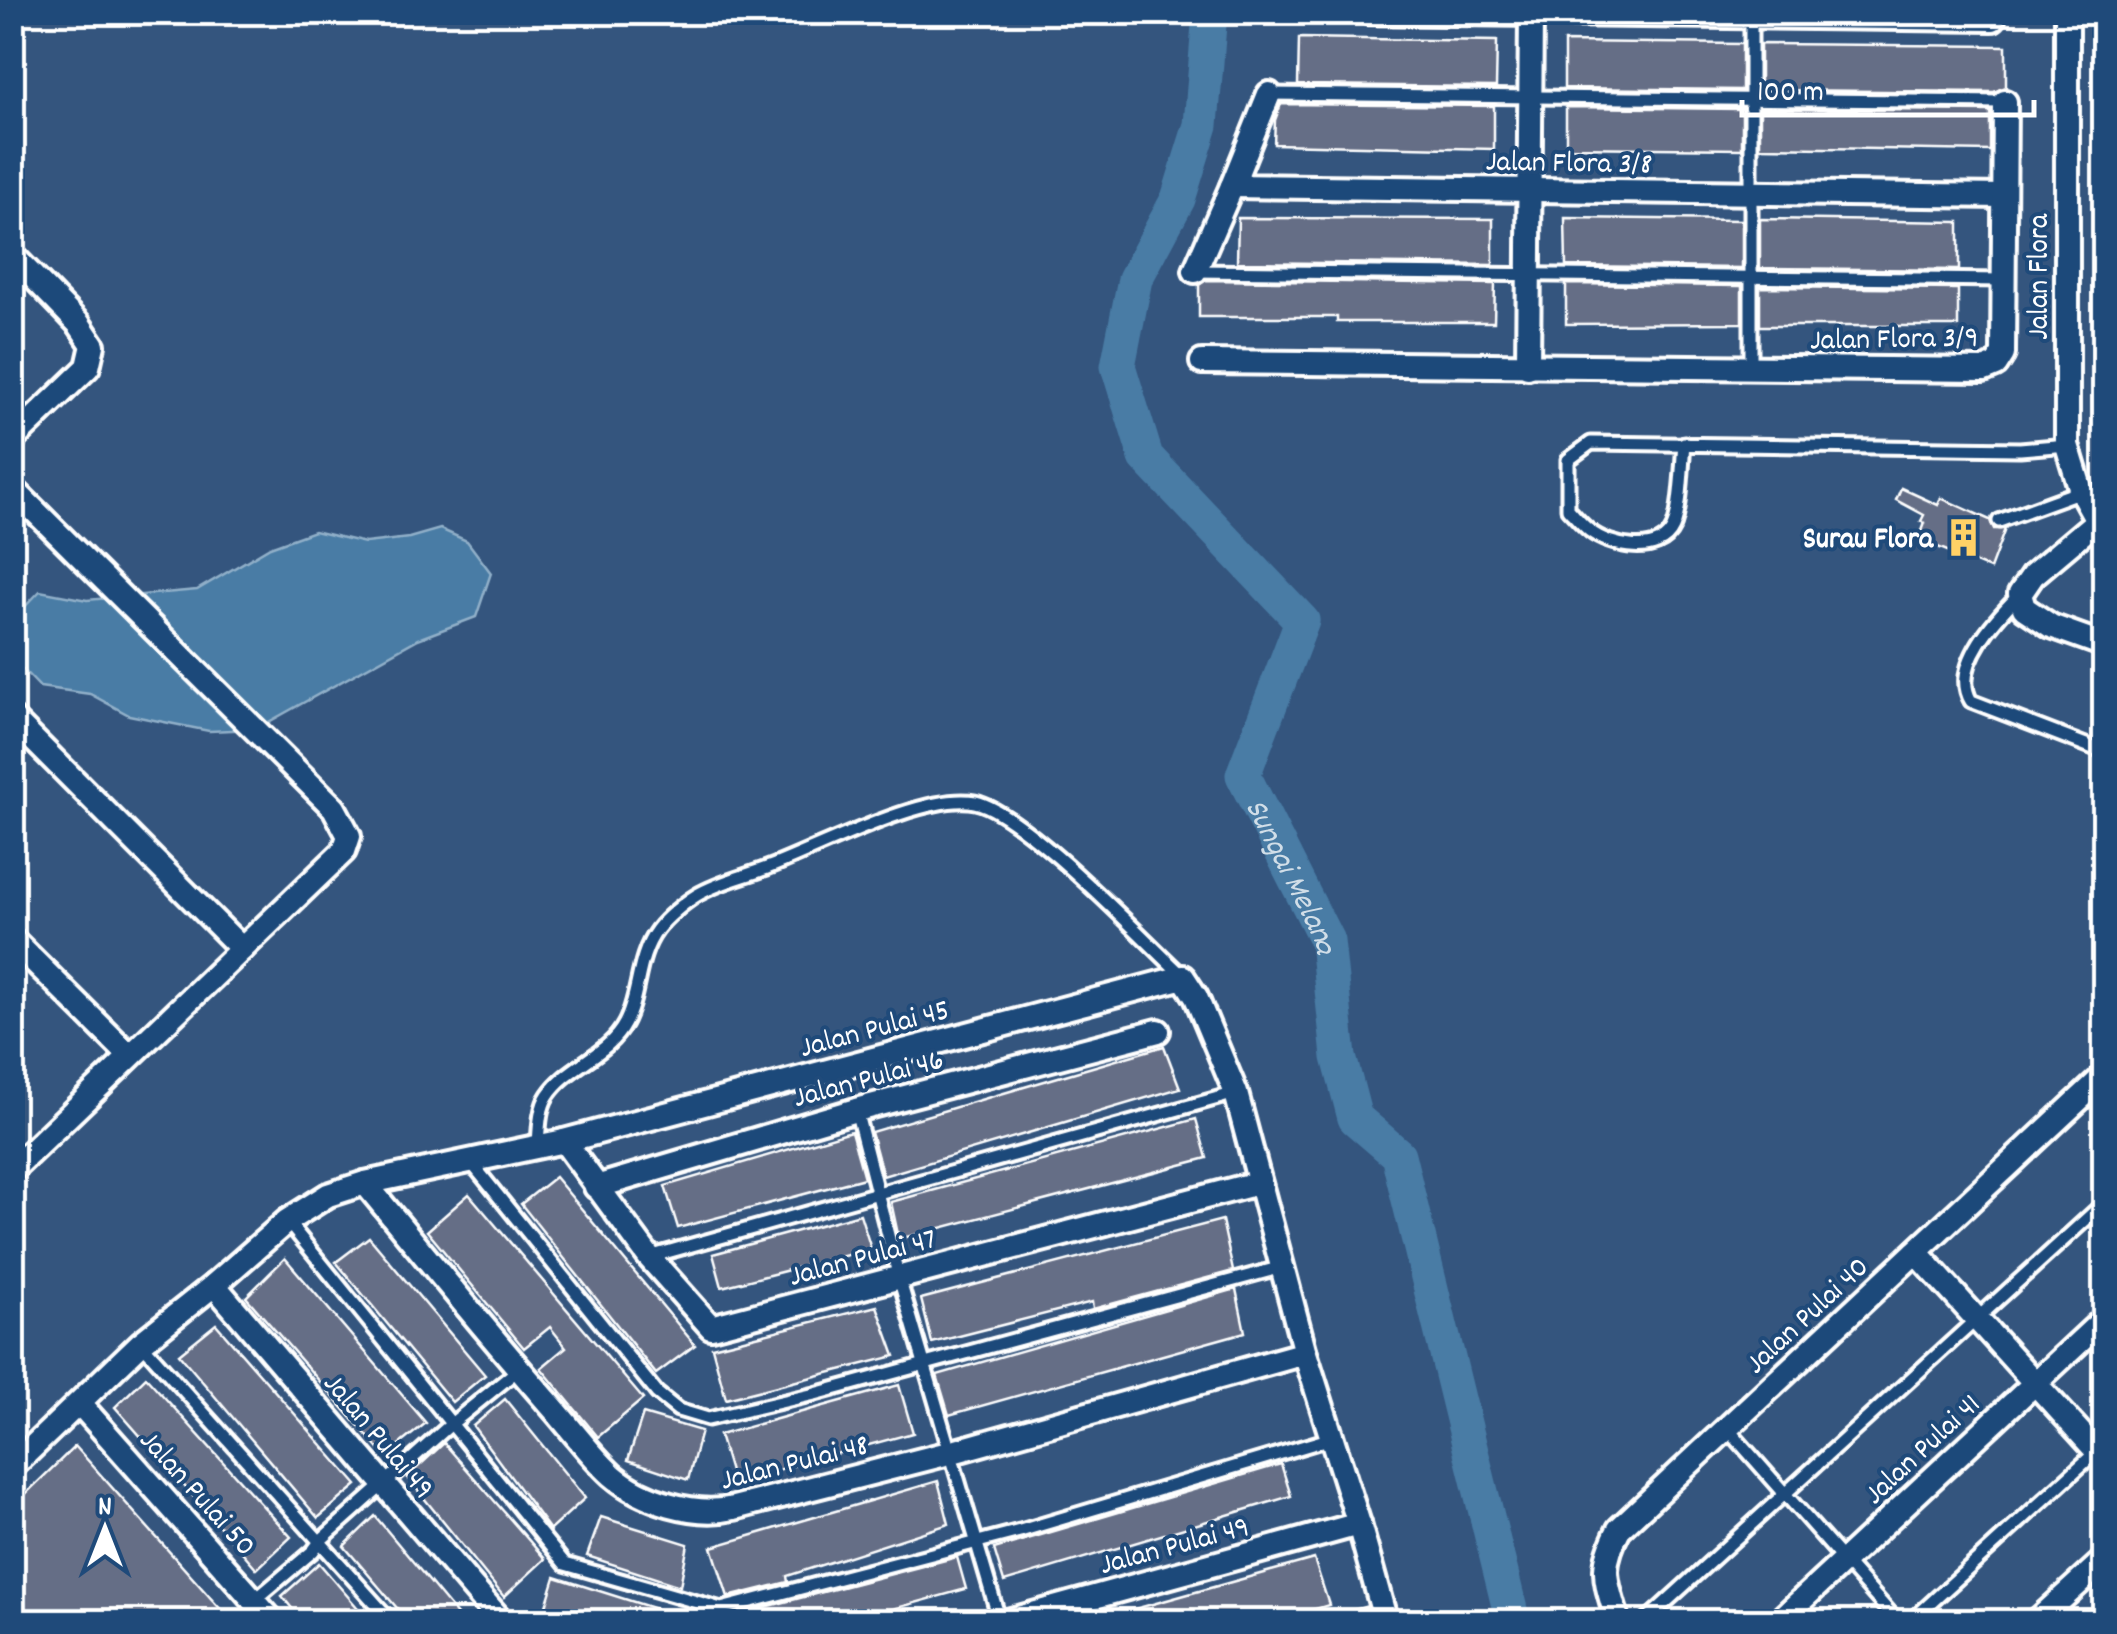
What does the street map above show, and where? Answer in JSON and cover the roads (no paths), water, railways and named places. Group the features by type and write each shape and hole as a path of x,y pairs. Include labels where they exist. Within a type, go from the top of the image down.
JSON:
{"street":[{"path":"1368,12 1993,19"},
{"name":"Jalan Flora","path":"2067,12 2066,445 2080,492 2101,527"},
{"path":"1528,367 1531,15"},
{"path":"1195,272 1269,94"},
{"name":"Jalan Flora 3/9","path":"1202,362 1984,370 1996,365 2003,354 2005,102"},
{"name":"Jalan Flora 3/8","path":"1232,186 2004,196"},
{"path":"12,255 79,324 93,346 88,367 12,440"},
{"path":"12,488 320,794 345,822 349,836 344,851 12,1170"},
{"path":"2101,527 2033,575 2020,594 2024,608 2051,626 2104,645"},
{"path":"12,718 242,949"},
{"path":"12,939 130,1056"},
{"path":"1183,977 1196,997 1236,1092 1305,1353 1384,1616"},
{"name":"Jalan Pulai 45","path":"12,1467 141,1343 214,1286 286,1221 318,1200 364,1183 564,1141 1183,977"},
{"name":"Jalan Pulai 46","path":"596,1187 856,1110 1158,1031"},
{"name":"Jalan Pulai 40","path":"1618,1622 1604,1570 1605,1556 1619,1529 2104,1076"},
{"name":"Jalan Pulai 47","path":"564,1141 649,1257 710,1327 1258,1183"},
{"name":"Jalan Pulai 48","path":"364,1183 613,1476 646,1496 684,1508 716,1512 1305,1353"},
{"path":"1916,1252 2102,1451"},
{"name":"Jalan Pulai 49","path":"214,1286 502,1622"},
{"name":"Jalan Pulai 41","path":"1778,1622 2104,1318"},
{"name":"Jalan Pulai 50","path":"80,1404 273,1622"},
{"name":"Jalan Pulai 49","path":"1002,1622 1359,1524"},
{"path":"2036,1622 2104,1560"}],"lane":[{"path":"1750,14 1751,368"},
{"path":"1269,94 2005,102"},
{"path":"1195,272 2004,280"},
{"path":"1684,443 1674,527 1663,540 1646,546 1620,545 1591,532 1568,509 1568,460 1591,442 1684,443 2020,450 2066,445"},
{"path":"1999,521 2080,492"},
{"path":"2020,594 1982,635 1966,678 1966,693 1971,701 2104,752"},
{"path":"538,1146 547,1095 569,1074 598,1056 625,1023 639,967 656,930 692,897 817,844 924,808 977,802 1020,824 1183,977"},
{"path":"649,1257 1236,1092"},
{"path":"856,1110 949,1452 1002,1622"},
{"path":"470,1161 656,1393 678,1410 708,1418 815,1394 1284,1266"},
{"path":"1644,1622 2104,1203"},
{"path":"286,1221 564,1564 720,1608 1020,1531 1332,1438"},
{"path":"141,1343 392,1622"},
{"path":"255,1600 450,1425 519,1370"},
{"path":"1727,1428 1898,1622"},
{"path":"1910,1622 2102,1451"},
{"path":"1342,1622 1384,1616"}],"water":[{"path":"440,529 467,541 491,573 476,617 418,639 256,729 209,731 129,715 90,694 40,687 13,659 17,615 40,591 87,600 197,590 270,547 314,531 365,543 409,538"}],"waterway":[{"name":"Sungai Melana","path":"1210,12 1201,125 1178,199 1135,279 1118,366 1146,457 1302,621 1243,775 1327,941 1339,1057 1355,1118 1398,1155 1513,1622"}],"place":[{"name":"Surau Flora","path":"1963,537"}]}
